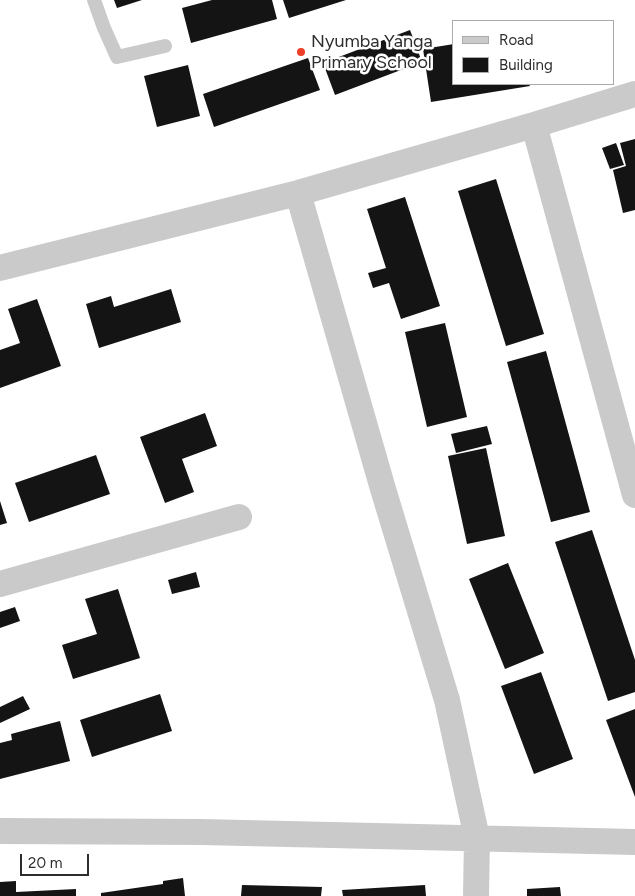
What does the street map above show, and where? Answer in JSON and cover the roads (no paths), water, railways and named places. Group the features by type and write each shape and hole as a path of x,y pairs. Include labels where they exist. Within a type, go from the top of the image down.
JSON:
{"street":[{"path":"0,268 298,193 635,94"},
{"path":"534,125 635,495"},
{"path":"298,193 383,489 447,700 477,838 476,896"},
{"path":"0,584 239,517"},
{"path":"0,831 211,832 635,842"}],"lane":[{"path":"94,0 117,57 165,46"}],"place":[{"name":"Nyumba Yanga Primary School","path":"301,52"}]}
